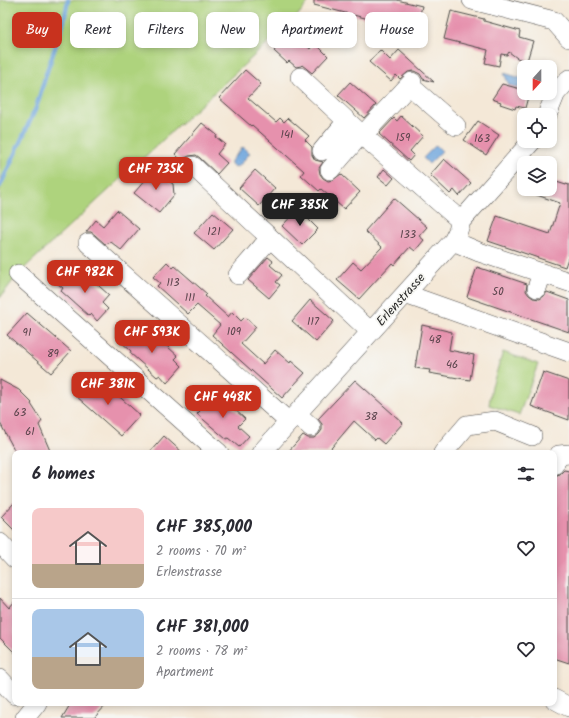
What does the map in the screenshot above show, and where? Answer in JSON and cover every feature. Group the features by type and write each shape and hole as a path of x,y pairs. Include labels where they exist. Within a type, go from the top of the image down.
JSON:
{"street":[{"path":"472,0 554,21 569,38"},
{"path":"300,77 347,121 461,220"},
{"path":"550,108 556,93 566,82"},
{"path":"330,170 410,83 456,126"},
{"path":"322,151 347,121"},
{"name":"Erlenstrasse","path":"264,450 453,241 461,220 526,148"},
{"path":"194,166 371,332"},
{"path":"238,275 270,238"},
{"path":"453,241 540,281 569,282"},
{"path":"88,243 293,418 311,427"},
{"path":"18,274 216,450"},
{"path":"321,285 314,293 329,307 329,314"},
{"path":"405,294 569,352"},
{"path":"446,450 467,425 495,421 532,436"},
{"path":"0,543 12,556"},
{"path":"0,679 12,692"},
{"path":"557,701 569,707"}],"green space":[{"path":"0,0 310,0 300,12 267,12 267,44 18,274 0,298"},
{"path":"503,352 538,364 519,415 489,405 492,386"}],"water":[{"path":"504,73 517,77 517,87 509,85"},
{"path":"436,145 442,151 429,164 423,158"},
{"path":"243,147 250,153 238,167 234,167 231,164 231,161"}],"building":[{"path":"314,0 397,0 422,6 421,12 365,12 365,18 357,16 357,12 341,12 314,5"},
{"path":"451,11 484,19 484,21 520,31 519,37 533,41 527,60 517,58 509,52 507,55 501,54 499,66 485,63 488,50 444,39"},
{"path":"277,48 320,48 328,56 312,73 302,65 296,67 289,61 287,63 274,51"},
{"path":"380,50 390,60 399,50 434,82 423,79 420,74 414,71 408,72 400,79 396,75 391,81 369,62"},
{"path":"245,70 261,84 248,98 276,122 280,118 284,122 288,118 309,136 305,140 312,147 312,155 315,160 323,162 319,168 320,174 323,178 328,181 333,180 341,174 360,192 344,209 321,189 319,191 301,175 304,171 219,98"},
{"path":"350,82 376,105 364,118 338,95"},
{"path":"502,84 517,88 517,100 527,100 525,108 516,106 515,109 500,104 501,102 492,99"},
{"path":"401,116 423,136 410,151 414,155 409,161 379,134 394,118 397,121"},
{"path":"478,121 499,135 486,155 464,140"},
{"path":"202,123 217,135 216,137 225,144 217,154 227,163 217,174 196,155 185,158 183,162 175,154"},
{"path":"444,159 471,183 459,196 454,190 450,194 430,175"},
{"path":"384,169 394,178 388,185 378,177"},
{"path":"154,170 173,184 174,195 159,213 134,193"},
{"path":"255,170 275,188 259,206 239,188"},
{"path":"557,182 569,185 569,255 565,267 488,241 497,216 550,234 560,203 540,196 557,196"},
{"path":"394,198 427,227 419,236 424,240 415,251 410,247 394,265 392,263 359,299 337,280 353,262 361,269 382,247 365,231"},
{"path":"298,209 318,229 302,245 282,226"},
{"path":"117,210 139,229 121,250 111,242 105,244 91,232 86,232 96,220 103,226"},
{"path":"213,212 233,229 214,250 194,233"},
{"path":"268,257 273,261 270,265 282,275 276,282 280,285 269,298 248,280"},
{"path":"167,262 173,268 175,266 207,294 205,296 228,317 232,312 241,321 245,317 256,327 241,344 263,364 275,350 305,373 282,398 212,335 220,325 197,305 188,314 157,286 160,283 153,277"},
{"path":"477,267 527,284 526,291 533,298 540,299 547,292 569,300 569,332 467,297"},
{"path":"80,269 109,295 102,303 108,309 97,321 91,314 89,316 61,291 63,288 58,284 68,272 74,277"},
{"path":"310,300 334,321 316,342 292,321"},
{"path":"27,313 71,351 51,373 7,335"},
{"path":"422,325 452,332 449,350 474,355 470,380 429,373 430,370 415,368"},
{"path":"130,329 142,339 149,330 178,356 175,359 182,366 167,383 160,375 157,377 130,353 131,351 119,340"},
{"path":"543,372 569,381 569,420 531,406"},
{"path":"95,375 140,415 121,436 76,396"},
{"path":"0,380 19,390 32,403 31,404 42,421 39,425 50,450 14,450 0,423"},
{"path":"355,380 403,423 384,444 377,438 375,440 354,421 330,450 290,450 303,435 308,438 314,438 319,434 322,430 322,424 318,419"},
{"path":"218,394 245,419 238,426 249,436 239,447 228,438 226,439 197,414 200,411 195,407 205,395 212,401"},
{"path":"164,436 180,450 152,450"},
{"path":"564,470 569,471 569,663 557,659 557,475"},
{"path":"12,505 12,528 1,517"},
{"path":"0,598 9,608 12,604 12,650 0,638"},
{"path":"69,706 105,706 94,718 62,718"}],"waterway":[{"path":"0,186 36,108 64,21 68,0"}]}
